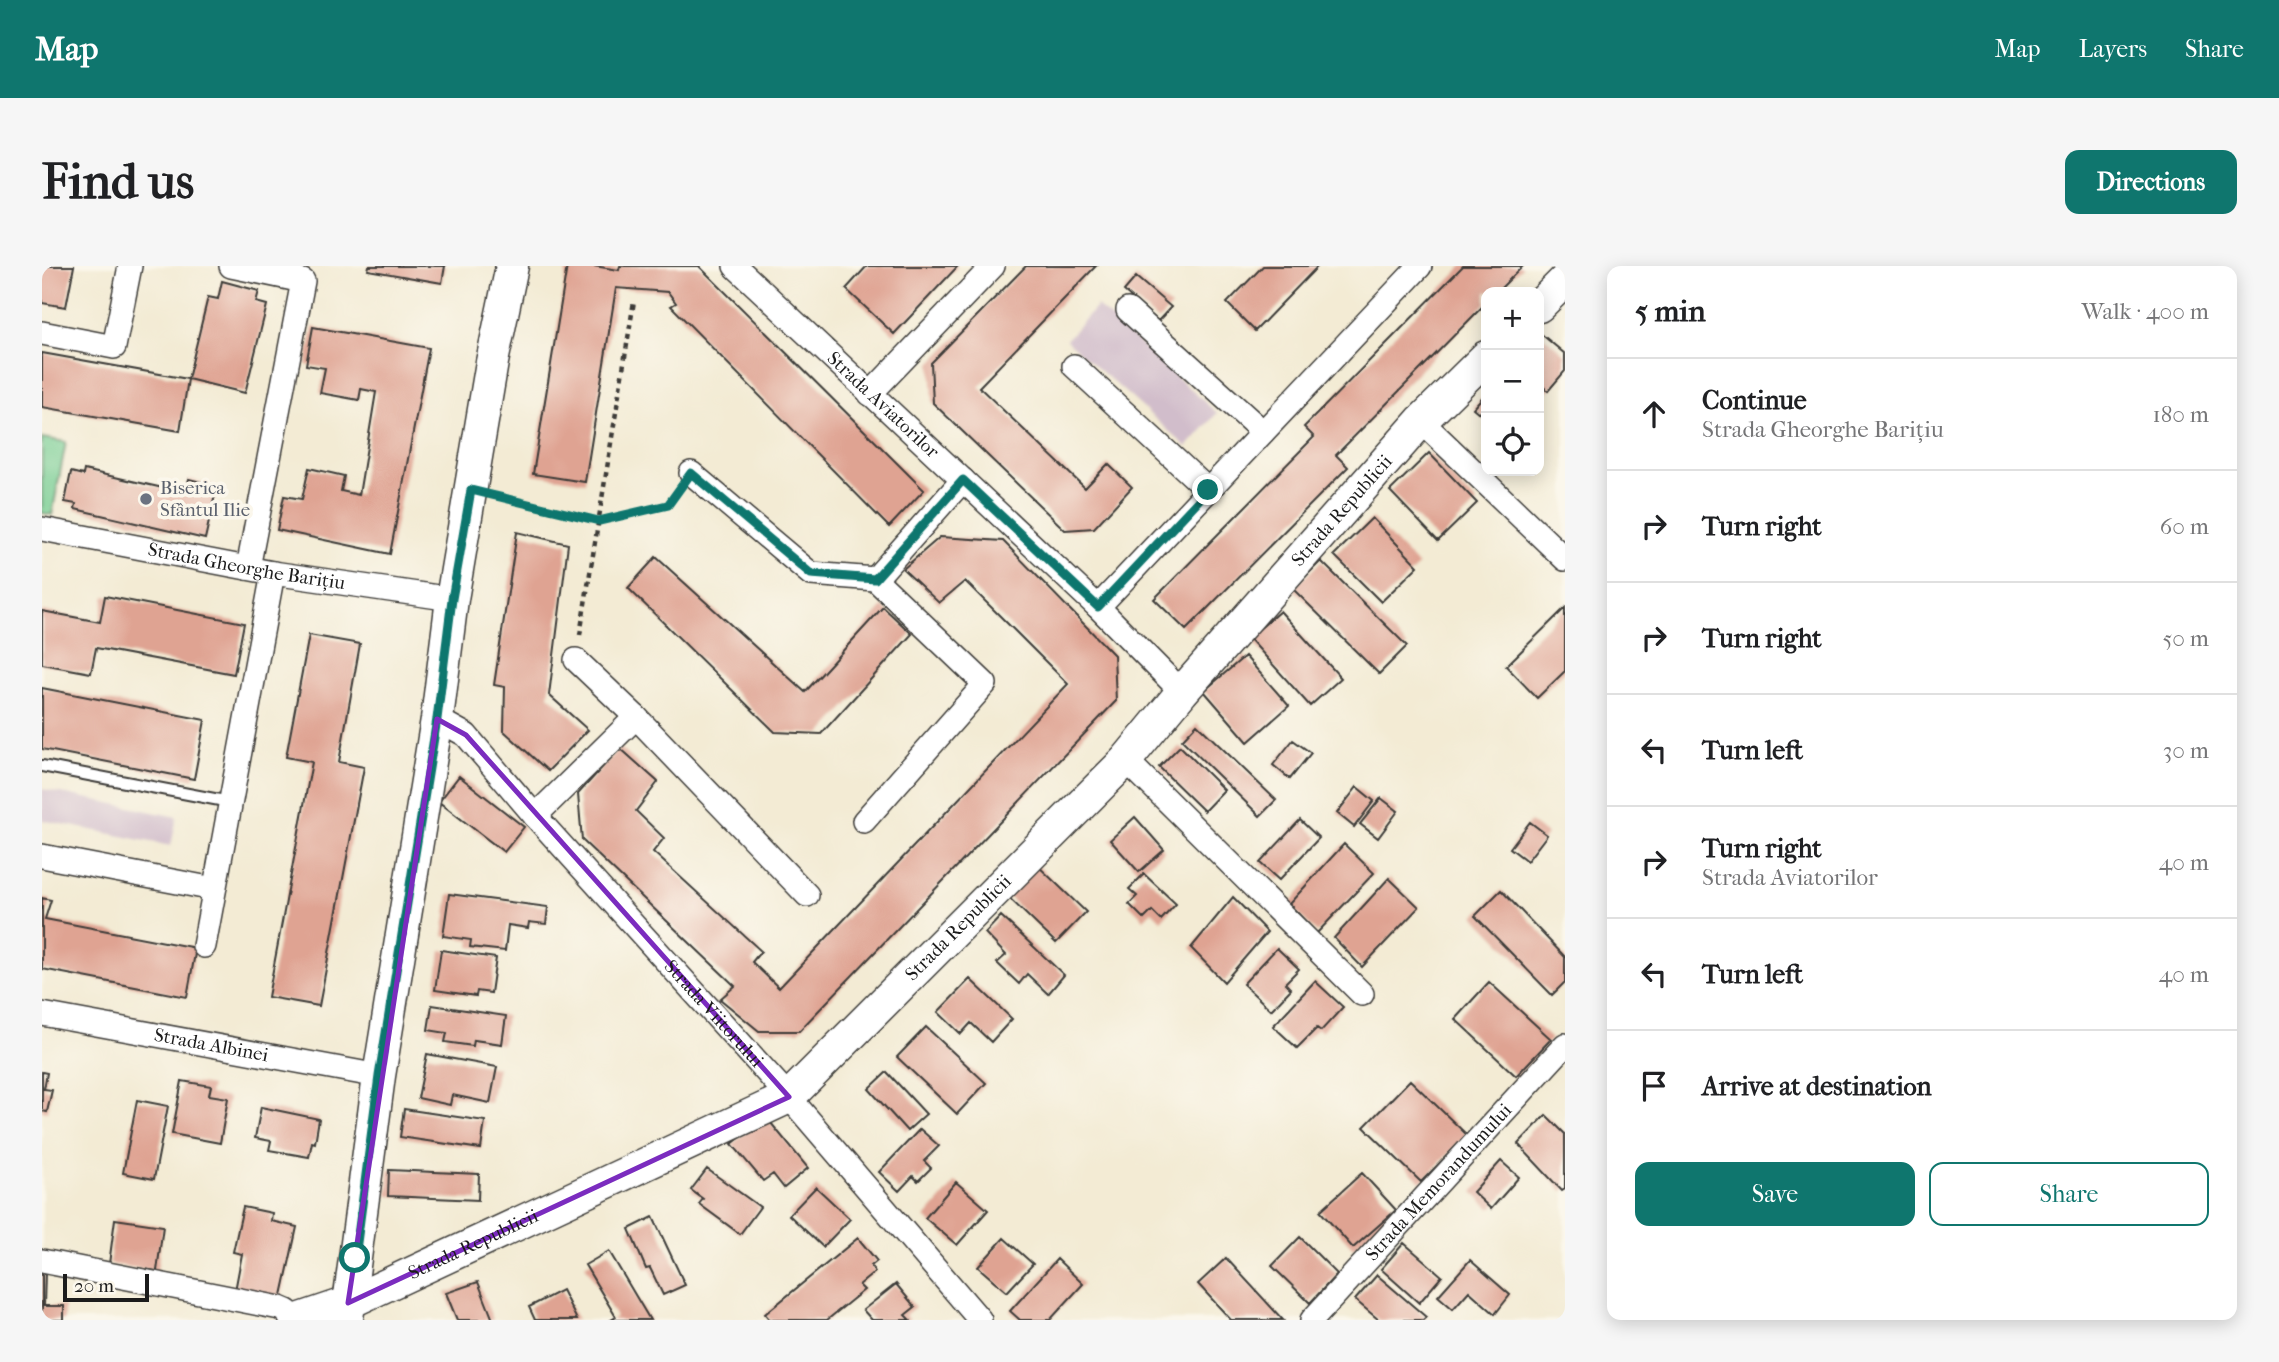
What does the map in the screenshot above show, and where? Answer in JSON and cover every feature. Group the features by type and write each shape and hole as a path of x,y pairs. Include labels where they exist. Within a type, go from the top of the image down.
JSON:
{"street":[{"path":"42,333 114,347 130,266"},
{"path":"232,266 307,274 248,568"},
{"path":"347,1312 379,1076 437,719 452,599 492,362 512,266"},
{"name":"Strada Aviatorilor","path":"735,266 1098,607 1182,692"},
{"path":"870,394 993,266"},
{"path":"1098,607 1420,266"},
{"path":"1544,301 1565,281"},
{"path":"1128,310 1263,432"},
{"name":"Strada Republicii","path":"298,1320 347,1312 789,1097 1126,760 1182,692 1421,421 1481,363"},
{"path":"1074,366 1208,490"},
{"path":"1421,421 1565,559"},
{"path":"691,473 811,574 875,579 985,684 864,821"},
{"path":"875,579 963,480"},
{"name":"Strada Gheorghe Barițiu","path":"42,529 273,573 452,599"},
{"path":"204,946 273,573"},
{"path":"576,660 636,718 807,895"},
{"path":"536,816 636,718"},
{"name":"Strada Viitorului","path":"437,719 466,735 789,1097 980,1320"},
{"path":"1126,760 1362,994"},
{"path":"42,856 214,889"},
{"name":"Strada Albinei","path":"42,1014 379,1076"},
{"name":"Strada Memorandumului","path":"1312,1320 1565,1045"},
{"path":"42,1261 281,1308 287,1311 291,1320"}],"lane":[{"path":"42,766 230,802"}],"path":[{"path":"576,660 634,301"},
{"path":"471,490 599,521 668,505 691,473"}],"highlighted area":[{"path":"437,719 466,735 789,1097 348,1303"}],"shaded area":[{"path":"1097,306 1217,413 1187,447 1066,340"},
{"path":"42,789 177,817 171,846 42,820"}],"green space":[{"path":"42,438 66,442 52,515 42,513"}],"building":[{"path":"42,266 74,266 66,307 42,303"},
{"path":"369,266 445,266 442,283 368,270"},
{"path":"567,266 619,270 620,266 699,266 924,490 889,527 671,306 676,303 668,292 616,288 585,482 533,474"},
{"path":"867,266 958,266 894,334 846,289"},
{"path":"1026,266 1096,266 979,387 1085,488 1108,464 1132,487 1094,528 1065,530 933,403 931,363"},
{"path":"1263,266 1318,266 1255,331 1227,303"},
{"path":"1463,266 1523,266 1502,287 1481,287 1481,308 1336,455 1348,467 1186,630 1154,599 1314,437 1304,427"},
{"path":"1136,277 1171,307 1158,321 1124,291"},
{"path":"222,281 259,291 256,302 267,305 245,393 188,379 208,297 218,299"},
{"path":"313,327 429,348 390,554 277,530 284,496 302,499 309,468 344,476 341,491 359,495 376,392 361,389 359,400 320,393 325,368 306,365"},
{"path":"1544,336 1565,354 1565,371 1548,391 1544,387"},
{"path":"42,353 188,379 180,431 42,407"},
{"path":"1481,399 1481,415 1473,408"},
{"path":"1429,453 1477,503 1438,541 1390,491"},
{"path":"84,470 185,493 189,479 217,486 205,539 75,509 76,504 65,502 71,472 83,475"},
{"path":"1372,518 1418,566 1381,602 1334,555"},
{"path":"517,532 568,544 549,695 588,730 548,771 504,731 505,687 494,685"},
{"path":"940,537 1003,541 1114,655 1116,701 799,1031 759,1031 720,999 735,986 582,840 578,794 620,748 658,782 636,811 664,838 653,852 761,951 752,962 779,988 1068,684 965,581 939,603 903,569"},
{"path":"656,557 805,692 883,607 912,634 821,734 775,732 628,588"},
{"path":"1321,561 1407,646 1379,674 1293,589"},
{"path":"105,596 244,623 234,674 96,648 91,673 42,664 42,611 100,622"},
{"path":"1565,608 1565,671 1537,698 1506,666"},
{"path":"1280,611 1341,678 1310,706 1249,638"},
{"path":"309,635 360,644 339,762 364,767 319,1006 268,997 312,762 286,757"},
{"path":"1245,656 1289,706 1248,742 1204,691"},
{"path":"42,688 205,720 194,779 42,749"},
{"path":"1197,724 1276,800 1260,816 1182,740"},
{"path":"1293,740 1311,753 1290,779 1273,765"},
{"path":"1180,746 1224,790 1204,811 1159,767"},
{"path":"459,776 524,827 504,852 439,802"},
{"path":"1357,787 1374,801 1354,827 1337,813"},
{"path":"1381,798 1398,811 1378,838 1360,824"},
{"path":"1135,817 1164,850 1139,872 1110,840"},
{"path":"1300,820 1319,838 1279,880 1260,863"},
{"path":"1530,822 1547,835 1527,861 1510,848"},
{"path":"1344,844 1374,873 1317,933 1289,904"},
{"path":"1034,862 1086,912 1056,943 1004,893"},
{"path":"1144,874 1176,904 1161,920 1152,911 1144,919 1129,904 1137,896 1129,889"},
{"path":"1389,878 1419,907 1362,967 1334,938"},
{"path":"1501,890 1565,957 1565,982 1552,995 1475,916"},
{"path":"449,894 548,907 546,924 529,922 528,928 508,925 505,951 470,947 471,940 443,936"},
{"path":"1233,897 1267,932 1224,982 1191,948"},
{"path":"42,898 51,900 45,919 196,948 187,997 42,969"},
{"path":"1001,916 1064,975 1048,994 1027,974 1019,984 997,963 1006,955 985,933"},
{"path":"1277,948 1299,969 1285,983 1291,989 1271,1010 1243,984"},
{"path":"441,950 496,958 491,993 477,991 476,996 435,990"},
{"path":"970,979 1012,1019 991,1042 971,1023 961,1034 938,1012"},
{"path":"1315,981 1343,1007 1321,1031 1317,1028 1297,1048 1273,1026"},
{"path":"1489,982 1551,1039 1516,1076 1455,1019"},
{"path":"432,1005 506,1016 502,1044 474,1040 473,1046 445,1042 447,1033 428,1030"},
{"path":"926,1027 986,1083 957,1114 897,1057"},
{"path":"427,1054 497,1067 490,1103 452,1095 450,1105 418,1098"},
{"path":"42,1072 47,1073 44,1089 52,1090 47,1112 42,1111"},
{"path":"887,1072 926,1114 907,1131 869,1089"},
{"path":"1410,1080 1467,1135 1421,1182 1364,1127"},
{"path":"182,1081 211,1086 209,1095 228,1098 220,1143 172,1134"},
{"path":"137,1100 168,1106 154,1179 123,1173"},
{"path":"261,1107 319,1119 315,1143 312,1142 309,1157 269,1150 271,1141 255,1138"},
{"path":"404,1109 485,1121 481,1149 400,1137"},
{"path":"1546,1115 1565,1134 1565,1189 1562,1191 1518,1144"},
{"path":"766,1117 808,1168 784,1188 773,1174 763,1181 732,1144"},
{"path":"920,1129 939,1146 924,1161 931,1168 918,1181 913,1176 899,1191 879,1172"},
{"path":"1501,1161 1519,1177 1491,1209 1473,1192"},
{"path":"707,1169 760,1207 740,1234 699,1204 703,1199 691,1190"},
{"path":"389,1170 479,1174 478,1200 388,1196"},
{"path":"1362,1173 1396,1210 1353,1248 1320,1211"},
{"path":"956,1182 988,1210 957,1245 925,1218"},
{"path":"816,1187 850,1219 823,1247 789,1215"},
{"path":"243,1207 272,1213 271,1221 297,1227 281,1300 235,1291 242,1254 233,1252"},
{"path":"653,1217 685,1285 663,1295 650,1268 646,1269 629,1229"},
{"path":"115,1219 163,1226 157,1271 109,1264"},
{"path":"1300,1237 1337,1274 1310,1303 1272,1266"},
{"path":"858,1238 877,1261 871,1266 875,1272 859,1285 864,1290 827,1320 770,1320 765,1314"},
{"path":"1004,1238 1033,1264 1007,1292 978,1267"},
{"path":"1404,1243 1442,1276 1419,1303 1381,1269"},
{"path":"609,1251 650,1320 611,1320 616,1317 585,1265"},
{"path":"1226,1258 1283,1320 1231,1320 1198,1284"},
{"path":"1057,1259 1083,1284 1050,1320 1020,1320 1010,1311"},
{"path":"1470,1260 1510,1295 1495,1314 1469,1291 1453,1309 1438,1296"},
{"path":"42,1271 45,1271 44,1306 64,1306 64,1320 42,1320"},
{"path":"1377,1275 1426,1317 1423,1320 1379,1320 1355,1300"},
{"path":"478,1282 493,1320 457,1320 446,1293"},
{"path":"896,1284 915,1307 905,1315 910,1320 872,1320 863,1310"},
{"path":"562,1290 577,1320 535,1320 529,1307"}],"place":[{"name":"Biserica Sfântul Ilie","path":"146,499"}],"route":[{"path":"355,1258 379,1076 471,490 599,521 668,505 691,473 811,574 875,579 963,480 1098,607 1208,490"}]}
